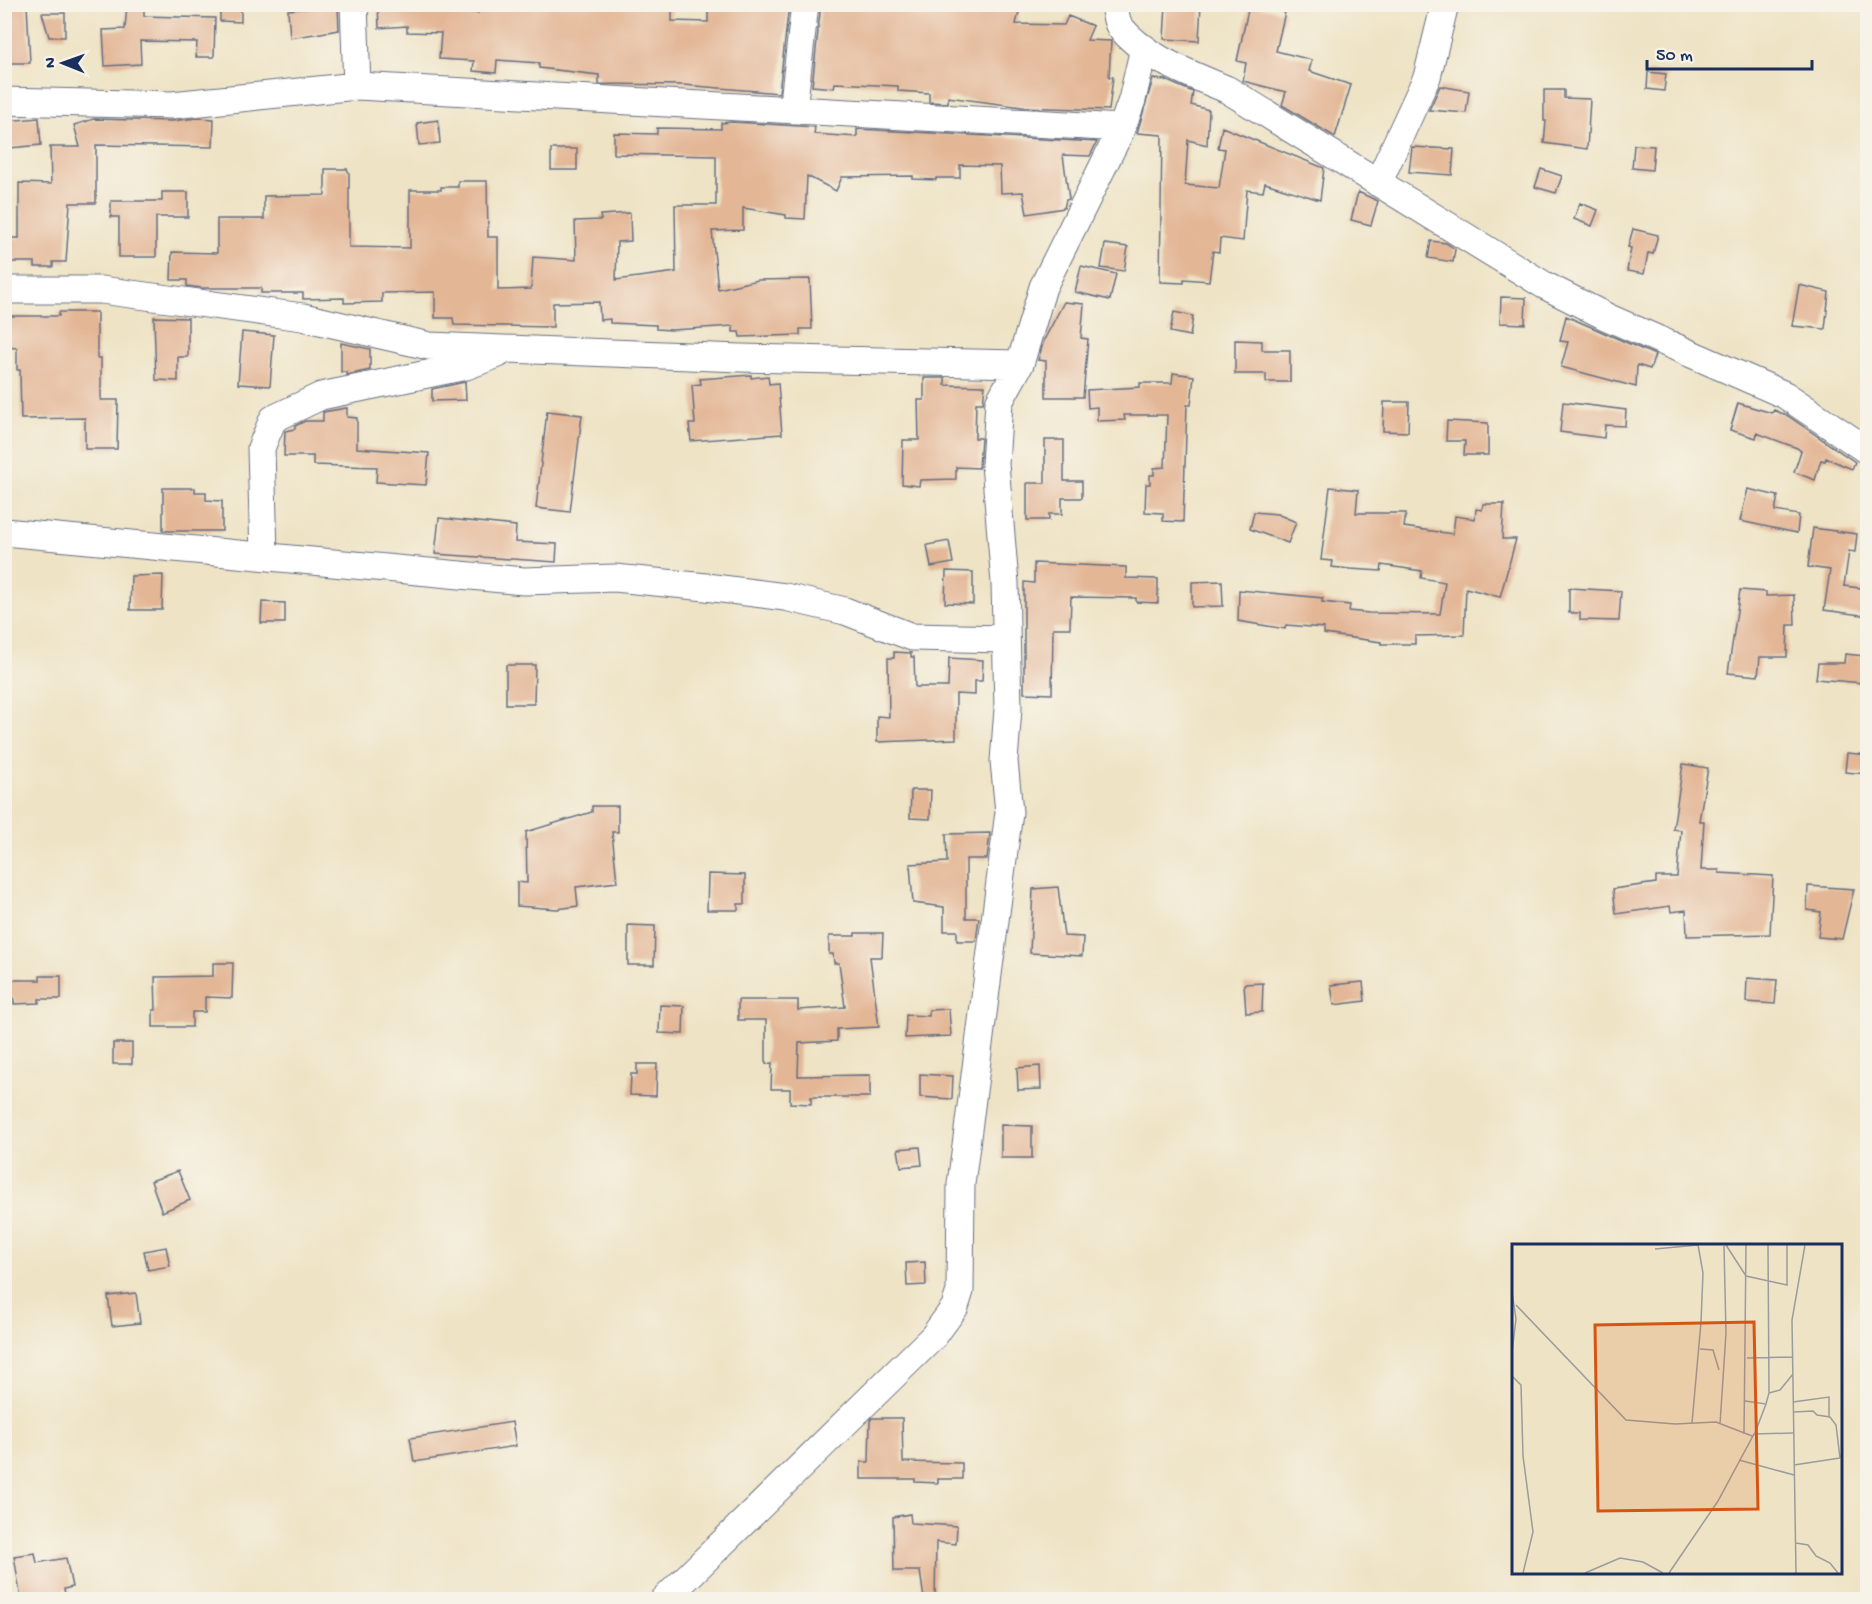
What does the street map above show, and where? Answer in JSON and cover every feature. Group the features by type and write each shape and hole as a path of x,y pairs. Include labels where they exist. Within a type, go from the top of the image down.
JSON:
{"street":[{"path":"354,4 357,86"},
{"path":"793,110 805,4"},
{"path":"1378,183 1426,77 1445,4"},
{"path":"1108,8 1118,25 1144,48 1175,67 1228,90 1544,285 1607,317 1785,395 1868,451"},
{"path":"664,1599 933,1337 955,1307 961,1279 961,1184 1009,812 1004,761 1008,709 1005,583 995,464 999,402 1020,364 1043,287 1122,128 1132,100 1144,48"},
{"path":"4,101 172,105 357,86 1122,128"},
{"path":"4,290 101,290 303,317 429,346 1020,364"},
{"path":"264,555 261,448 273,419 321,396 466,366 508,350"},
{"path":"4,532 524,581 615,578 706,587 785,597 845,611 912,637 1006,639"}],"building":[{"path":"7,4 27,4 30,63 4,63"},
{"path":"127,4 144,4 144,16 215,18 214,57 196,57 197,42 140,41 141,64 105,66 103,30 125,29"},
{"path":"220,4 241,4 241,22 220,21"},
{"path":"378,4 426,4 426,10 478,13 478,4 672,5 672,21 708,22 708,4 789,4 779,93 683,85 599,84 599,75 539,68 539,63 497,60 496,73 473,71 474,61 439,59 441,33 407,32 407,26 379,28"},
{"path":"821,4 1021,4 1016,24 1064,25 1068,16 1093,26 1087,40 1111,41 1109,77 1113,77 1109,110 1022,107 948,97 948,103 929,102 929,93 898,91 898,86 835,83 834,88 812,86"},
{"path":"1166,4 1201,4 1199,41 1164,39"},
{"path":"1249,5 1285,12 1276,51 1312,60 1309,71 1351,85 1335,137 1282,105 1286,92 1243,81 1246,63 1237,61"},
{"path":"338,6 339,30 290,38 288,10"},
{"path":"42,13 65,13 65,37 49,37"},
{"path":"1648,72 1666,74 1664,91 1647,89"},
{"path":"1153,79 1165,80 1193,92 1191,105 1209,110 1207,145 1188,140 1185,185 1219,188 1225,149 1218,148 1222,127 1324,168 1320,200 1265,183 1263,192 1247,190 1243,241 1220,238 1219,252 1213,251 1209,281 1184,279 1184,283 1160,282 1162,135 1137,133"},
{"path":"1440,86 1469,91 1466,113 1429,110"},
{"path":"1544,90 1564,90 1564,98 1590,99 1587,149 1544,143 1546,121 1544,121"},
{"path":"39,118 41,145 10,148 6,121"},
{"path":"197,118 214,119 213,147 96,145 96,203 70,203 66,262 53,262 53,267 35,267 35,262 4,262 4,238 19,238 19,183 51,184 50,147 80,147 74,125 94,119 172,121"},
{"path":"438,120 440,143 419,145 417,123"},
{"path":"721,123 815,127 814,134 857,137 857,129 1097,142 1090,156 1063,155 1069,199 1066,200 1064,208 1027,214 1023,192 1001,193 1000,166 960,165 960,178 936,178 936,180 913,179 913,176 842,177 836,191 807,176 805,219 786,218 786,215 743,208 743,230 712,231 718,289 758,280 810,279 812,329 800,329 800,335 740,337 739,332 733,332 733,326 672,330 656,329 656,325 610,323 610,319 600,320 599,302 553,303 553,327 454,325 453,318 435,318 435,292 382,293 382,302 344,303 344,298 303,299 303,293 261,293 261,288 202,288 187,286 187,280 171,280 172,252 217,253 217,219 264,219 264,196 325,195 325,169 347,169 349,173 349,247 410,248 410,190 441,190 441,187 458,187 458,181 487,181 488,237 498,237 498,290 531,289 533,257 576,260 575,221 601,220 600,215 630,213 631,241 617,242 616,280 676,272 675,205 716,205 716,156 614,154 614,133 657,134 657,128 721,129"},
{"path":"1634,145 1654,146 1652,170 1632,168"},
{"path":"1412,147 1454,149 1452,175 1409,172"},
{"path":"551,149 577,149 577,170 551,170"},
{"path":"1541,169 1562,176 1556,193 1535,187"},
{"path":"162,192 188,192 188,217 156,217 156,257 119,257 119,217 111,217 111,201 162,201"},
{"path":"1358,192 1378,201 1371,225 1351,220"},
{"path":"1580,203 1598,210 1592,226 1574,219"},
{"path":"1633,229 1658,235 1653,254 1648,253 1644,274 1627,271 1631,248 1628,247"},
{"path":"1431,241 1446,243 1455,249 1453,262 1428,258"},
{"path":"1105,244 1128,247 1124,271 1101,268"},
{"path":"1081,266 1116,274 1110,300 1075,292"},
{"path":"1799,285 1829,292 1825,329 1792,326"},
{"path":"1501,297 1526,298 1525,324 1500,323"},
{"path":"1064,302 1084,304 1081,338 1088,339 1083,397 1046,397 1046,361 1038,360 1044,340"},
{"path":"59,312 97,312 97,358 101,358 101,400 118,400 117,449 85,449 85,418 21,419 20,370 17,370 17,348 8,347 8,316 59,316"},
{"path":"1174,312 1193,316 1190,336 1170,332"},
{"path":"1566,316 1655,355 1650,369 1637,365 1636,387 1561,367 1568,342 1560,341"},
{"path":"154,317 188,318 188,357 178,357 178,381 156,380"},
{"path":"242,332 274,335 270,386 238,384"},
{"path":"1235,340 1262,341 1262,350 1290,350 1290,382 1266,382 1266,374 1235,374"},
{"path":"341,343 370,349 370,370 347,375 347,372 341,372"},
{"path":"1173,373 1194,376 1191,405 1187,405 1183,522 1163,521 1163,513 1145,512 1146,484 1150,484 1150,475 1154,475 1154,468 1165,467 1167,415 1124,415 1125,420 1097,421 1097,407 1088,408 1087,390 1140,387 1140,383 1172,383"},
{"path":"751,375 751,378 768,376 769,384 778,383 782,434 691,441 689,424 695,424 692,385 701,384 700,379"},
{"path":"924,378 945,378 945,385 985,386 983,403 976,403 975,438 981,438 979,468 956,467 956,479 920,480 919,486 902,484 903,440 919,440 918,400 924,400"},
{"path":"465,382 466,400 432,401 432,389"},
{"path":"1384,402 1409,402 1408,432 1383,431"},
{"path":"1563,402 1626,410 1625,426 1605,425 1604,438 1560,432"},
{"path":"1738,403 1772,413 1774,410 1788,416 1855,462 1852,469 1826,458 1825,461 1821,460 1815,480 1794,472 1801,451 1797,448 1757,433 1756,438 1730,430"},
{"path":"347,408 347,417 357,418 357,448 429,453 426,485 376,482 377,467 313,465 313,456 284,456 285,431 295,429 295,426 305,421 323,421 323,412"},
{"path":"547,411 582,415 570,512 536,508"},
{"path":"1447,421 1488,423 1488,455 1464,455 1465,441 1446,441"},
{"path":"1045,440 1064,440 1064,481 1082,481 1082,498 1062,498 1062,514 1049,514 1049,520 1027,520 1027,483 1045,483"},
{"path":"1330,487 1358,490 1356,513 1406,513 1404,527 1453,534 1455,516 1475,519 1476,509 1482,510 1483,504 1504,504 1502,539 1516,539 1500,597 1466,588 1464,635 1415,636 1415,644 1381,644 1381,642 1324,634 1324,628 1286,625 1285,629 1238,621 1239,590 1323,598 1322,602 1350,605 1349,611 1440,614 1445,582 1421,578 1422,571 1382,565 1381,571 1350,569 1332,567 1333,561 1321,560"},
{"path":"163,488 195,488 195,492 206,492 206,500 222,501 222,531 163,531"},
{"path":"1748,489 1778,496 1775,511 1799,515 1797,533 1740,521"},
{"path":"1254,512 1277,514 1296,522 1288,543 1250,529"},
{"path":"439,518 516,526 515,542 557,544 556,562 435,554"},
{"path":"1813,528 1857,534 1855,552 1849,551 1844,586 1868,589 1868,616 1824,610 1830,570 1808,567"},
{"path":"949,541 953,563 931,567 927,545"},
{"path":"1034,563 1126,567 1126,578 1158,579 1158,603 1136,602 1136,598 1071,597 1070,628 1053,628 1052,694 1024,693 1024,582 1034,583"},
{"path":"946,571 973,572 973,604 945,603"},
{"path":"163,575 162,610 130,610 131,576"},
{"path":"1222,581 1223,606 1192,607 1192,582"},
{"path":"1569,588 1621,591 1619,621 1580,620 1580,613 1569,613"},
{"path":"1740,590 1766,592 1766,596 1794,595 1795,625 1788,625 1787,657 1760,657 1758,676 1728,673"},
{"path":"262,602 285,603 285,623 261,623"},
{"path":"894,652 911,653 911,657 914,657 915,687 948,687 949,658 983,660 982,681 975,681 975,695 956,694 956,739 877,742 877,716 889,717 888,658 894,658"},
{"path":"1845,654 1865,656 1863,683 1816,679 1818,663 1844,663"},
{"path":"506,665 535,665 534,704 506,704"},
{"path":"1847,753 1868,755 1868,774 1845,772"},
{"path":"1683,764 1708,768 1699,821 1704,821 1701,870 1773,876 1770,934 1687,936 1686,910 1671,912 1670,906 1616,914 1613,889 1656,883 1656,877 1677,877 1681,830 1673,829"},
{"path":"911,790 931,790 930,819 910,818"},
{"path":"592,806 618,806 618,832 612,832 617,882 576,887 578,906 557,909 517,906 517,882 527,883 526,832 592,812"},
{"path":"990,833 987,859 966,859 966,918 979,918 976,941 957,941 957,931 944,931 944,907 913,903 910,864 947,862 946,834"},
{"path":"708,874 745,875 745,904 738,904 738,910 707,910"},
{"path":"1808,886 1854,889 1842,939 1818,937 1821,912 1807,910"},
{"path":"1058,887 1064,936 1083,937 1082,956 1030,953 1033,889"},
{"path":"628,925 655,926 654,965 628,965"},
{"path":"855,933 883,933 882,957 870,957 879,1027 837,1029 837,1041 799,1043 798,1076 870,1075 870,1097 811,1097 811,1104 790,1103 790,1089 771,1089 772,1063 766,1064 766,1020 738,1020 738,1000 798,1000 798,1010 845,1007 839,963 834,963 833,954 829,954 829,936 855,936"},
{"path":"213,963 233,963 232,998 205,997 205,1012 192,1012 192,1027 153,1027 153,1010 156,1010 155,977 213,976"},
{"path":"40,976 61,976 61,999 39,999 39,1003 14,1004 14,998 4,998 4,980 40,980"},
{"path":"1747,978 1777,980 1775,1004 1746,1002"},
{"path":"1363,982 1365,1001 1334,1005 1331,985"},
{"path":"1263,983 1262,1012 1246,1013 1244,984"},
{"path":"660,1005 684,1006 683,1034 659,1033"},
{"path":"949,1009 951,1036 905,1038 906,1015 929,1016 929,1010"},
{"path":"113,1043 132,1043 132,1064 113,1064"},
{"path":"637,1064 657,1064 656,1096 630,1095 631,1074 637,1074"},
{"path":"1040,1066 1041,1089 1018,1090 1017,1068"},
{"path":"920,1074 953,1076 952,1099 920,1097"},
{"path":"1001,1125 1032,1126 1032,1158 1001,1158"},
{"path":"920,1147 922,1165 901,1167 898,1149"},
{"path":"178,1171 190,1200 162,1212 151,1181"},
{"path":"166,1247 170,1266 148,1270 144,1251"},
{"path":"925,1262 926,1285 907,1286 906,1263"},
{"path":"136,1293 140,1323 112,1326 108,1296"},
{"path":"872,1418 902,1418 903,1462 962,1463 962,1479 938,1479 938,1483 915,1482 915,1479 861,1479 861,1462 869,1462"},
{"path":"512,1422 516,1446 414,1462 410,1438"},
{"path":"910,1514 911,1523 957,1526 956,1544 936,1542 935,1599 924,1599 920,1571 894,1571 893,1517"},
{"path":"35,1553 37,1563 66,1558 72,1587 64,1589 66,1599 21,1599 14,1556"}]}
